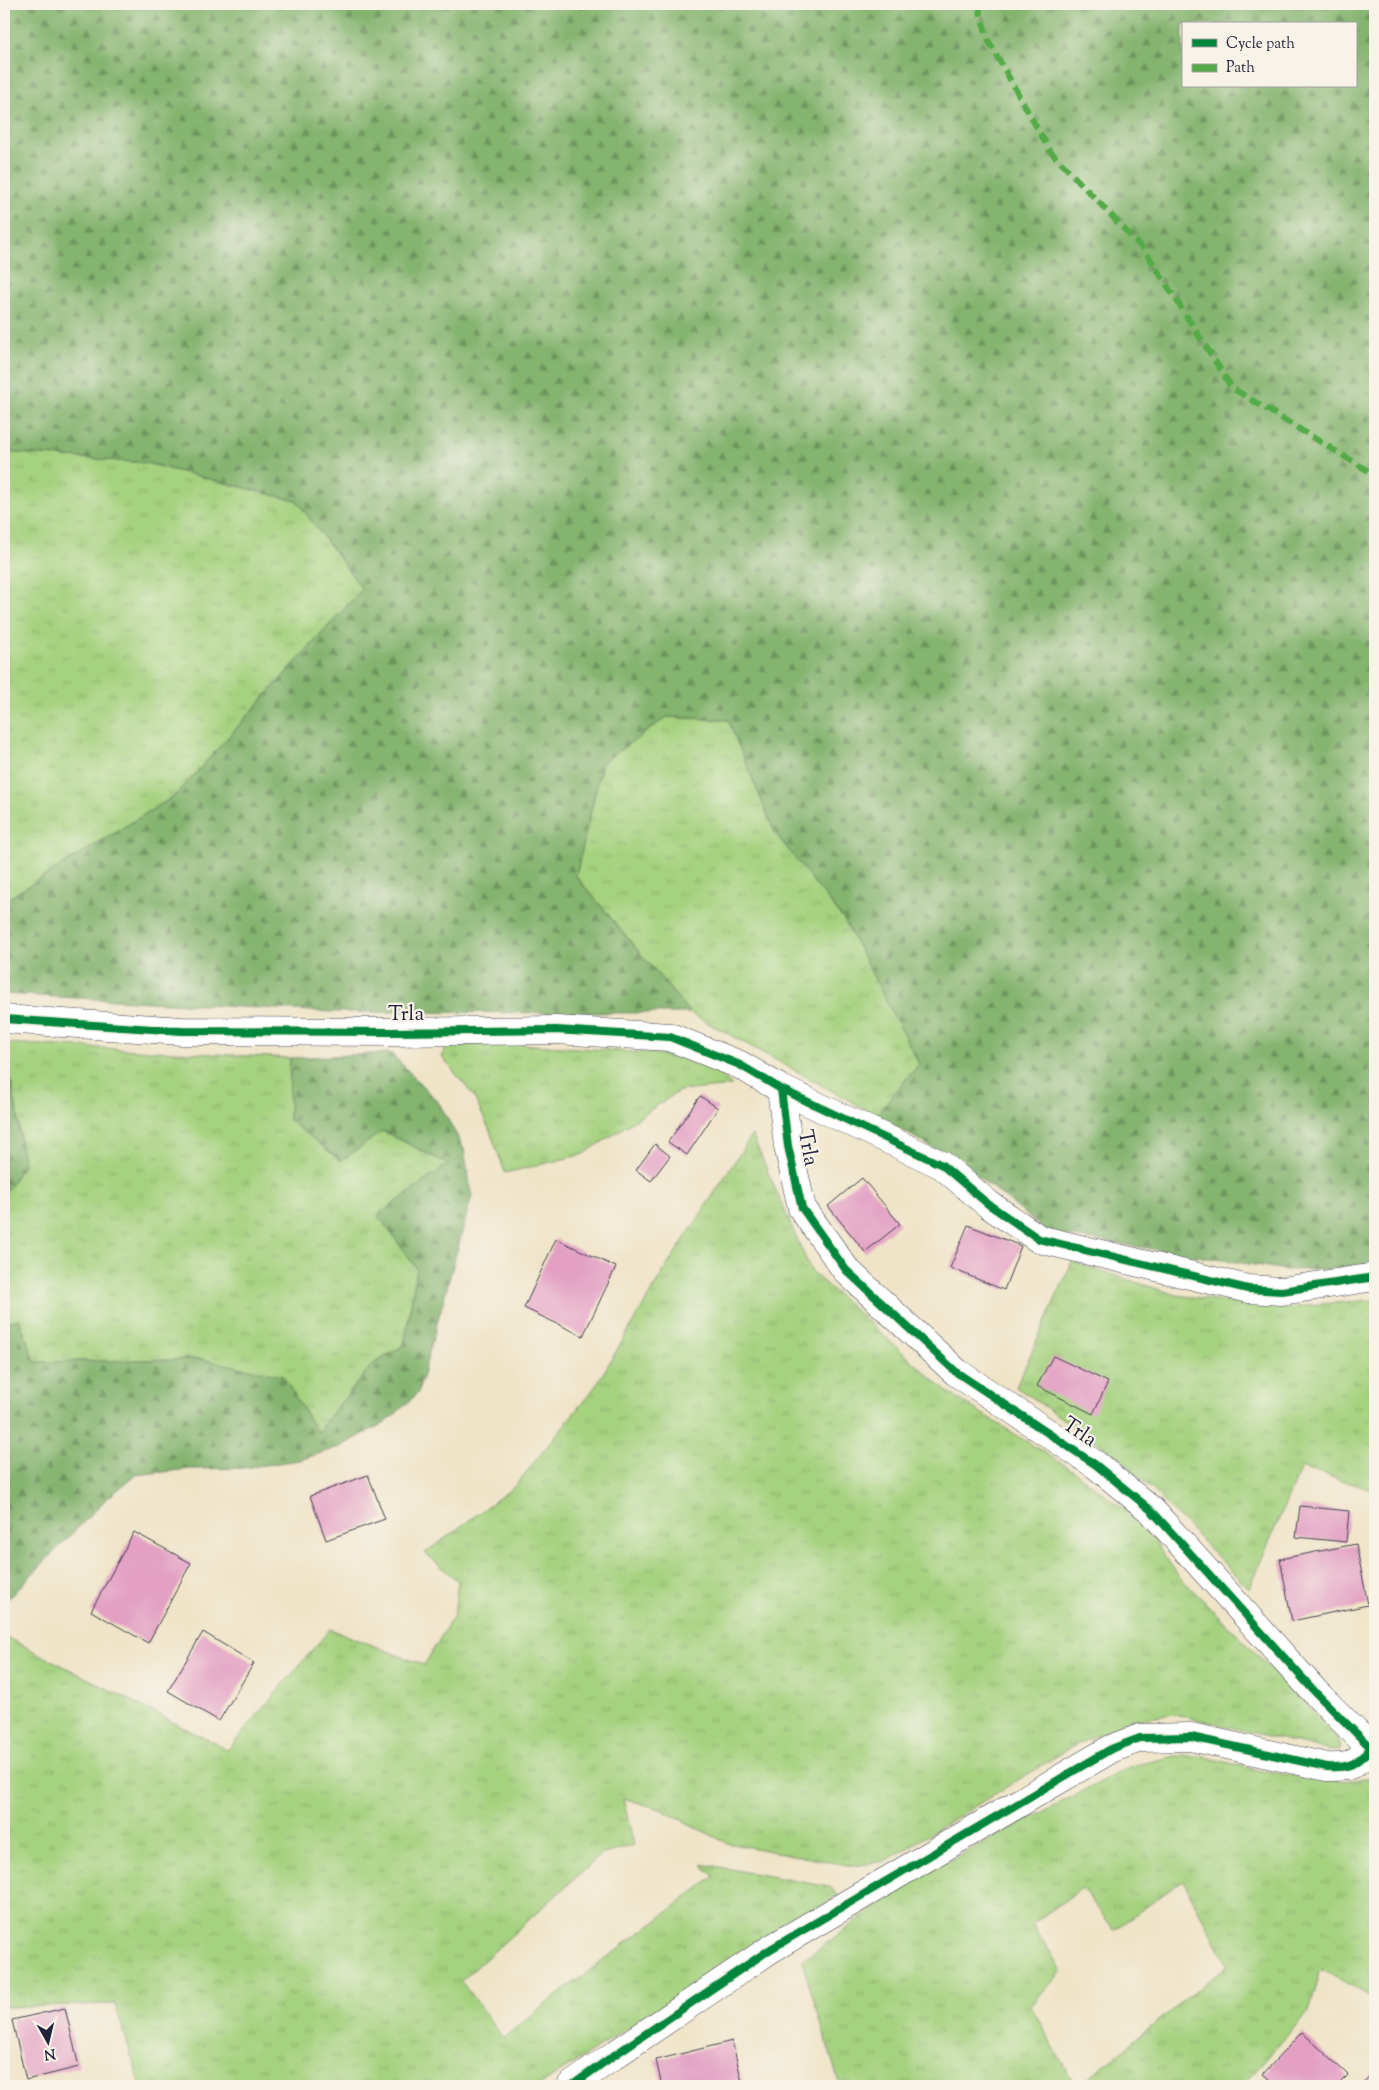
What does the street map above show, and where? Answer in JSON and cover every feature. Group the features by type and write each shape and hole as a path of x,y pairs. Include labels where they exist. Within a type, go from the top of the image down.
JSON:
{"street":[{"name":"Trla","path":"4,1019 182,1031 392,1032 556,1030 670,1037 740,1065 781,1089 788,1146 802,1208 846,1270 956,1372 1096,1465 1152,1511 1316,1693 1373,1750"},
{"path":"781,1089 942,1165 988,1204 1039,1239 1248,1289 1282,1292 1375,1277"},
{"path":"571,2086 769,1950 1111,1749 1140,1738 1192,1737 1327,1767 1344,1767 1358,1763 1373,1750"}],"green space":[{"path":"4,4 1375,4 1375,1268 1287,1270 1049,1233 969,1169 876,1115 919,1064 844,920 775,833 728,720 667,717 602,763 576,876 690,1013 332,1012 4,994 4,901 176,795 362,589 297,501 146,463 4,452"},
{"path":"4,452 146,463 297,501 362,589 176,795 4,901"},
{"path":"667,717 729,720 775,833 844,920 919,1064 876,1115 690,1013 576,876 602,763"},
{"path":"490,1042 649,1053 678,1057 716,1069 732,1086 679,1091 584,1154 505,1173 490,1131 473,1095 442,1057 446,1048"},
{"path":"4,1043 290,1058 289,1120 383,1131 449,1165 378,1215 417,1269 404,1345 372,1365 317,1432 201,1359 35,1362 19,1319 4,1322 4,1195 23,1165 18,1117"},
{"path":"4,1043 18,1117 23,1165 4,1195"},
{"path":"391,1053 439,1103 464,1149 472,1196 418,1393 389,1420 342,1446 300,1460 243,1468 190,1469 136,1475 106,1499 4,1603 4,1322 19,1319 35,1362 201,1359 283,1376 317,1432 372,1365 404,1345 417,1269 378,1215 448,1164 383,1131 341,1161 289,1120 290,1058"},
{"path":"752,1135 811,1271 946,1391 1072,1470 1143,1524 1177,1574 1338,1736 1341,1750 1331,1751 1175,1714 1129,1721 1070,1748 886,1861 853,1866 727,1843 660,1809 623,1798 634,1845 601,1855 461,1981 503,2038 714,1877 702,1864 830,1887 839,1896 767,1937 539,2086 141,2086 115,2004 4,2007 4,1636 228,1750 330,1629 424,1665 454,1615 458,1581 425,1553 515,1486 595,1387 665,1269"},
{"path":"1072,1262 1177,1295 1283,1309 1375,1300 1375,1491 1301,1467 1249,1589 1123,1460 1016,1387"},
{"path":"1175,1756 1201,1756 1266,1772 1342,1781 1373,1777 1375,1779 1375,1999 1321,1969 1309,2011 1242,2086 1078,2086 1228,1965 1183,1880 1114,1930 1082,1888 1032,1924 1062,1971 1031,2006 1075,2086 840,2086 802,1961 911,1881 1131,1766"}],"building":[{"path":"700,1096 718,1108 687,1155 668,1142"},
{"path":"655,1144 670,1156 651,1181 636,1170"},
{"path":"862,1178 900,1224 865,1252 828,1206"},
{"path":"968,1225 1021,1246 1004,1290 950,1268"},
{"path":"556,1239 616,1267 583,1336 524,1308"},
{"path":"1053,1356 1108,1382 1093,1414 1037,1386"},
{"path":"368,1475 385,1519 326,1540 310,1496"},
{"path":"1300,1506 1349,1511 1346,1542 1296,1537"},
{"path":"134,1532 191,1563 148,1643 91,1611"},
{"path":"1356,1544 1368,1605 1292,1621 1280,1559"},
{"path":"203,1632 254,1663 219,1721 168,1691"},
{"path":"65,2008 79,2067 26,2080 12,2020"},
{"path":"1302,2032 1348,2075 1337,2086 1277,2086 1263,2074"},
{"path":"732,2041 743,2086 662,2086 656,2060"},
{"path":"1375,2071 1375,2086 1361,2086"}],"marked path":[{"path":"978,4 988,40 1050,151 1146,252 1232,388 1375,475"}],"cycle path":[{"path":"4,1019 182,1031 392,1032 556,1030 670,1037 740,1065 781,1089 942,1165 988,1204 1039,1239 1248,1289 1282,1291 1375,1277"},
{"path":"781,1089 788,1146 802,1208 846,1270 956,1372 1096,1465 1152,1511 1316,1693 1375,1752"},
{"path":"571,2086 769,1950 1111,1749 1140,1738 1191,1737 1327,1767 1335,1767 1347,1766 1356,1762 1371,1748"}]}
